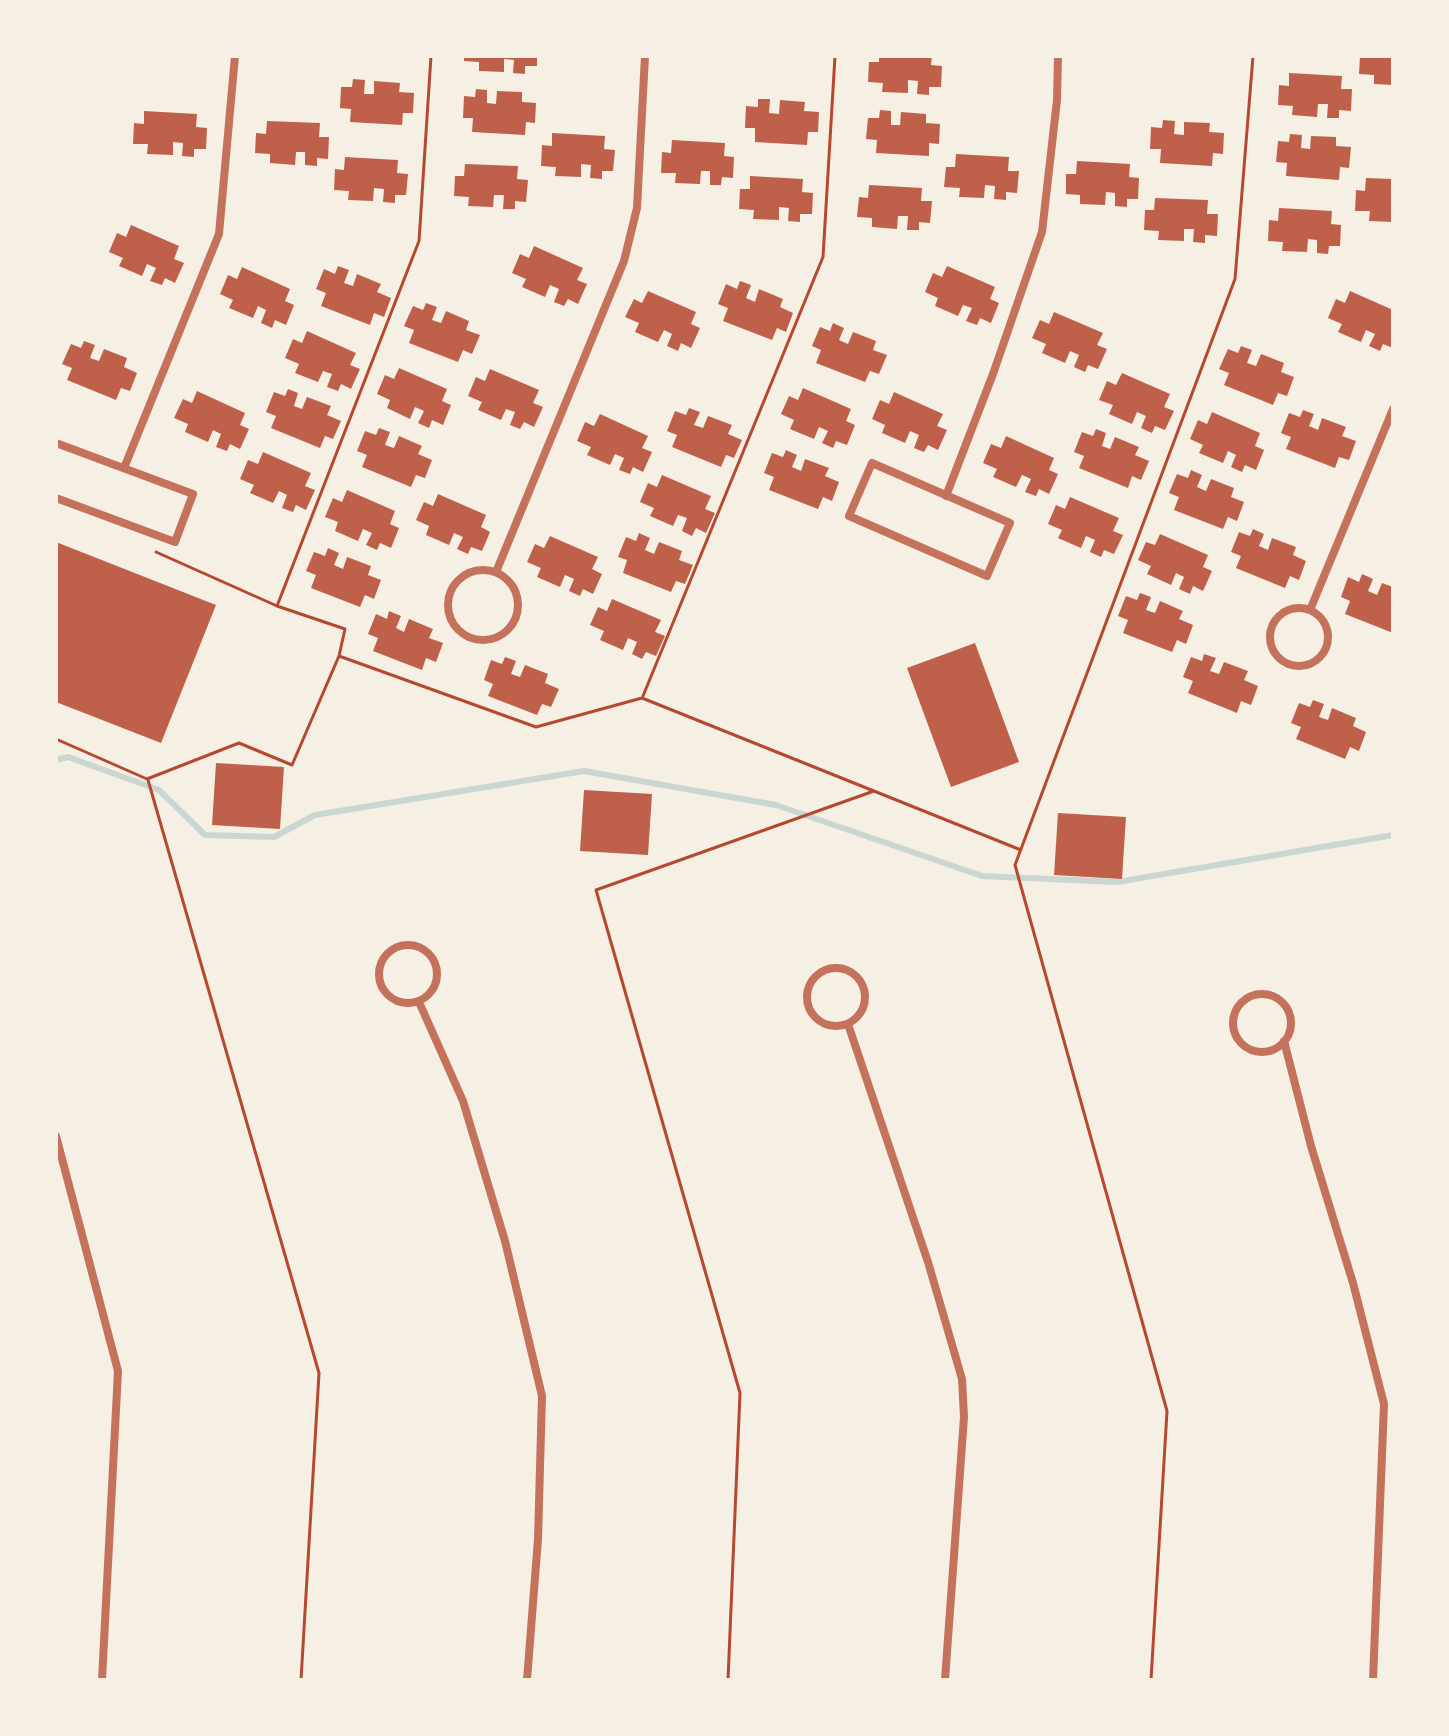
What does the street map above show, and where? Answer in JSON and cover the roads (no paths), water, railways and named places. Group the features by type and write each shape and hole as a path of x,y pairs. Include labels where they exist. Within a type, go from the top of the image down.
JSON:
{"street":[{"path":"124,468 219,234 235,56"},
{"path":"496,572 624,261 637,208 645,56"},
{"path":"946,496 993,374 1042,232 1057,100 1058,56"},
{"path":"1310,610 1393,409"},
{"path":"56,443 193,494 175,542 56,498"},
{"path":"872,463 946,496 1010,523 987,576 849,516 872,463"},
{"path":"474,571 496,572 512,585 519,604 517,615 506,633 495,639 471,639 453,624 448,613 450,591 456,582 474,571"},
{"path":"1291,608 1310,610 1324,621 1328,629 1327,648 1307,666 1288,665 1274,653 1271,627 1283,612 1291,608"},
{"path":"400,946 418,947 436,966 437,975 432,991 419,1002 409,1004 391,998 380,982 380,964 400,946"},
{"path":"829,969 847,970 855,975 865,991 862,1010 848,1024 829,1026 820,1022 808,1006 807,996 813,979 829,969"},
{"path":"1284,1041 1269,1051 1251,1050 1243,1045 1233,1030 1234,1012 1239,1004 1245,998 1263,993 1280,1000 1290,1015 1289,1033 1284,1041 1384,1404 1373,1680"},
{"path":"419,1002 463,1101 505,1241 542,1396 538,1539 527,1680"},
{"path":"848,1024 928,1262 962,1379 964,1417 945,1680"},
{"path":"56,1136 118,1371 102,1680"}],"waterway":[{"path":"56,760 68,757 159,790 205,835 274,837 315,815 584,771 776,805 982,876 1117,882 1393,835"}]}
